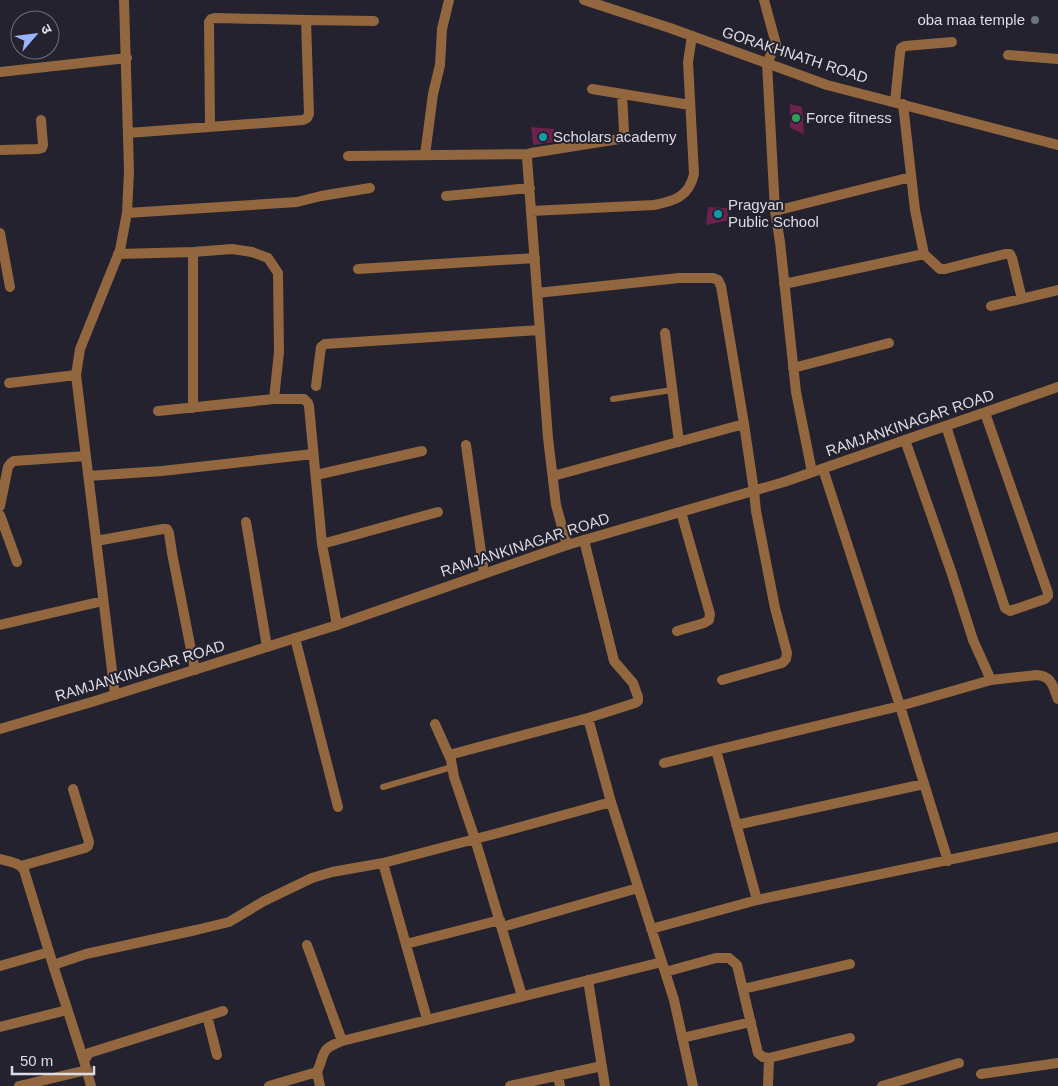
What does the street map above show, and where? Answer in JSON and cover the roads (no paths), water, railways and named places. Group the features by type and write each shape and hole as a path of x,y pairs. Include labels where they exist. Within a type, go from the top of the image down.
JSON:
{"street":[{"path":"115,695 76,375 80,349 120,250 127,212 129,171 124,0"},
{"path":"425,155 433,94 440,65 442,29 450,0"},
{"name":"GORAKHNATH ROAD","path":"584,0 692,36 827,85 1058,145"},
{"path":"764,0 776,44 767,63 775,211 796,392 812,472"},
{"path":"210,127 209,22 211,19 374,21"},
{"path":"128,134 303,120 307,118 309,114 306,20"},
{"path":"531,210 654,205 668,203 684,194 691,186 694,174 688,62 692,36"},
{"path":"952,42 905,46 901,48 900,53 899,103 915,210 924,254 940,269 1010,254 1022,299"},
{"path":"1008,55 1058,59"},
{"path":"0,72 127,58"},
{"path":"592,89 690,105"},
{"path":"348,156 528,154 619,138 624,132 622,94"},
{"path":"0,150 42,148 41,120"},
{"path":"528,154 548,438 556,505 567,545"},
{"path":"775,211 911,177"},
{"path":"127,212 297,202 370,188"},
{"path":"446,196 530,188"},
{"path":"0,233 10,287"},
{"path":"118,254 232,249 252,252 268,258 278,273 279,352 274,399"},
{"path":"193,252 193,408"},
{"path":"784,284 924,254"},
{"path":"358,268 535,258"},
{"path":"537,293 680,278 713,278 718,280 721,286 744,424 756,511 775,608 787,653 786,659 782,663 722,680"},
{"path":"991,306 1058,290"},
{"path":"316,386 320,347 325,344 540,330"},
{"path":"665,333 679,442"},
{"path":"793,368 889,343"},
{"path":"9,383 76,375"},
{"name":"RAMJANKINAGAR ROAD","path":"0,730 337,625 567,545 823,469 1058,387"},
{"path":"158,411 274,399 304,400 308,403 322,544 337,625"},
{"path":"946,426 1005,608 1010,612 1045,599 1048,593 985,412"},
{"path":"553,476 744,424"},
{"path":"905,440 973,640 990,680"},
{"path":"466,445 484,574"},
{"path":"316,475 422,451"},
{"path":"88,476 162,471 314,454"},
{"path":"0,506 8,467 14,461 86,456"},
{"path":"823,469 948,860"},
{"path":"322,544 438,512"},
{"path":"677,631 704,623 709,620 710,614 681,512"},
{"path":"0,515 17,562"},
{"path":"246,522 267,647"},
{"path":"96,540 162,528 166,529 169,533 195,670"},
{"path":"449,755 588,718 638,701 633,683 614,660 584,540"},
{"path":"0,625 103,601"},
{"path":"295,638 338,807"},
{"path":"664,763 900,706 990,680 1037,675 1044,676 1049,679 1058,699"},
{"path":"588,718 611,802 674,1000 693,1086"},
{"path":"435,724 449,755 454,777 476,839 522,996"},
{"path":"716,750 757,900"},
{"path":"736,826 924,784"},
{"path":"22,866 88,846 89,842 73,789"},
{"path":"53,965 86,954 228,922 264,901 312,878 332,872 383,862 476,839 611,802"},
{"path":"651,929 757,900 1058,838"},
{"path":"0,859 18,863 24,870 91,1086"},
{"path":"383,862 427,1019"},
{"path":"406,944 501,924 638,888"},
{"path":"307,945 342,1041"},
{"path":"0,966 49,952"},
{"path":"320,1086 317,1072 323,1053 330,1046 342,1041 588,980 716,958 728,958 737,965 758,1053 763,1057 769,1058 850,1038"},
{"path":"743,990 850,964"},
{"path":"588,980 605,1086"},
{"path":"0,1027 67,1010"},
{"path":"85,1065 89,1053 223,1012"},
{"path":"207,1016 217,1056"},
{"path":"682,1038 751,1022"},
{"path":"768,1086 769,1058"},
{"path":"981,1074 1058,1063"},
{"path":"882,1086 959,1064"},
{"path":"19,1086 85,1065"},
{"path":"510,1086 602,1066"},
{"path":"269,1086 317,1072"},
{"path":"558,1075 560,1086"}],"lane":[{"path":"613,399 672,390"},
{"path":"383,787 452,767"}],"place":[{"name":"oba maa temple","path":"1035,20"},
{"name":"Force fitness","path":"796,118"},
{"name":"Scholars academy","path":"543,137"},
{"name":"Pragyan Public School","path":"718,214"}]}
